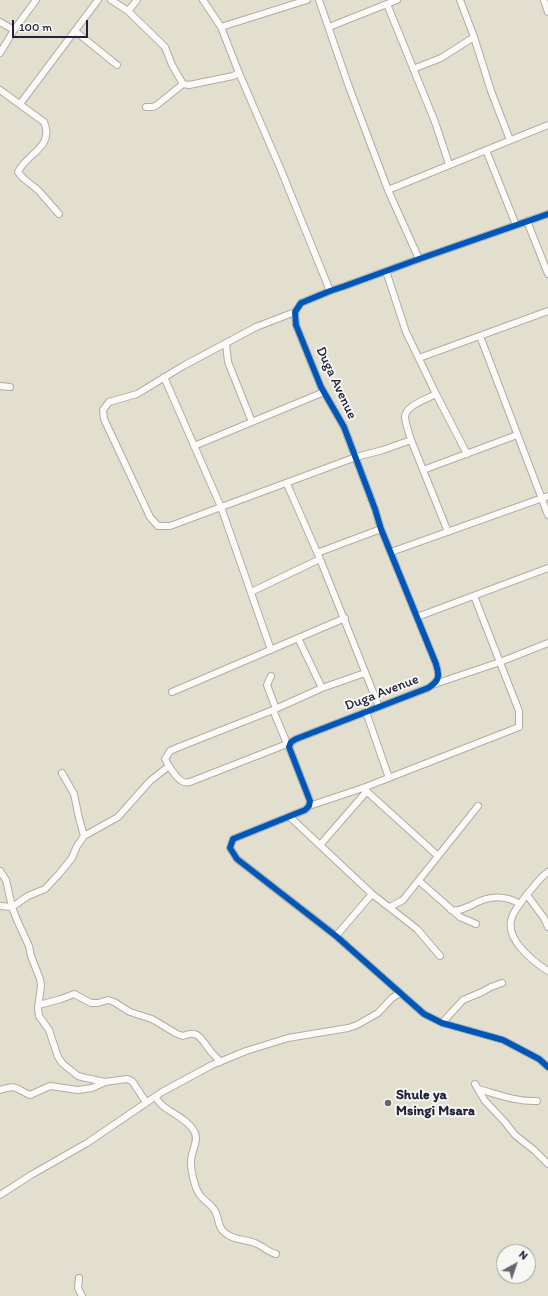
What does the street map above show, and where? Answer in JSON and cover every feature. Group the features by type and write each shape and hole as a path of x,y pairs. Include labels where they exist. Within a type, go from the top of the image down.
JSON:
{"street":[{"path":"0,54 14,30 36,0"},
{"path":"20,104 98,0"},
{"path":"111,0 128,11 165,47 172,65 183,84"},
{"path":"128,11 137,0"},
{"path":"203,0 221,27 238,73 281,170 330,291"},
{"path":"221,27 307,0"},
{"path":"319,0 349,87 388,190 419,258"},
{"path":"329,27 397,0"},
{"path":"460,0 474,37 491,91 510,140"},
{"path":"544,0 548,12"},
{"path":"387,4 435,122 449,164"},
{"path":"0,22 14,30"},
{"path":"75,31 117,65"},
{"path":"413,69 441,58 474,37"},
{"path":"146,107 153,107 157,105 183,84 196,84 233,76 238,73"},
{"path":"0,90 44,122 47,128 44,143 35,154 21,166 18,172 38,190 59,214"},
{"path":"388,190 548,124"},
{"path":"486,150 516,225"},
{"path":"411,440 356,458 170,526 158,526 150,517 104,419 103,410 109,402 137,394 183,366 256,327 295,312 301,303 419,258 548,214"},
{"path":"527,221 548,274"},
{"path":"386,271 406,332 467,454"},
{"path":"419,358 548,311"},
{"name":"Duga Avenue","path":"169,766 184,783 190,782 288,746 296,739 428,688 438,679 436,664 381,529 344,427 324,392 296,325 295,312"},
{"path":"480,336 548,514"},
{"path":"226,343 228,362 252,422"},
{"path":"164,377 221,507 271,650"},
{"path":"0,386 10,387"},
{"path":"194,446 324,392"},
{"path":"436,394 417,403 409,409 405,418 411,440 448,532"},
{"path":"424,470 517,435"},
{"path":"287,484 320,559 379,707"},
{"path":"391,552 548,496"},
{"path":"317,553 381,529"},
{"path":"251,592 320,559"},
{"path":"416,617 548,568"},
{"path":"474,596 520,711 519,728 388,778 365,790 309,806 305,810 290,817 233,838 230,848 237,859 336,936 424,1014 442,1023 503,1040 540,1059 548,1067"},
{"path":"172,692 344,618"},
{"path":"298,638 322,688"},
{"path":"434,684 500,662 548,643"},
{"path":"0,906 12,907 28,896 45,889 72,858 77,846 84,836 118,817 150,781 169,766 165,759 170,751 275,710 322,688 365,673"},
{"path":"271,676 267,685 288,746 310,800 309,806"},
{"path":"366,712 388,778"},
{"path":"62,773 74,794 84,836"},
{"path":"320,845 365,790"},
{"path":"365,790 438,856"},
{"path":"390,907 403,900 478,806"},
{"path":"290,817 372,894 417,929 440,956"},
{"path":"0,871 6,880 12,907 29,946 31,956 40,979 39,1016 48,1030 58,1057 63,1064 78,1076 105,1082"},
{"path":"548,872 520,904 510,923 514,937 519,946 530,958 548,972"},
{"path":"419,881 460,917 476,924"},
{"path":"336,936 372,894"},
{"path":"527,895 544,918 548,927"},
{"path":"451,910 460,910 491,897 513,900 520,904"},
{"path":"442,1023 463,1000 502,983"},
{"path":"0,1195 31,1175 87,1143 162,1092 220,1062 246,1051 288,1038 348,1028 357,1025 378,1013 392,998 400,993"},
{"path":"39,1005 61,1000 74,994 91,1003 98,1003 108,1000 130,1012 152,1019 177,1034 183,1036 189,1033 198,1036 203,1040 220,1062"},
{"path":"0,1090 11,1086 30,1095 50,1086 78,1090 92,1088 105,1082 127,1079 132,1081 146,1102"},
{"path":"537,1101 518,1099 477,1087 485,1101 515,1135 534,1150 548,1164"},
{"path":"156,1097 162,1105 180,1117 195,1133 196,1140 190,1164 196,1189 216,1212 220,1228 232,1238 238,1238 255,1243 276,1254"},
{"path":"79,1278 78,1288 82,1296"}],"cycle path":[{"path":"548,214 330,291 301,303 295,312 296,325 321,387 344,427 381,529 436,664 438,678 428,688 291,742 289,747 310,801 309,806 305,810 233,839 230,848 237,859 336,936 424,1014 442,1023 503,1040 539,1059 548,1067"}],"place":[{"name":"Shule ya Msingi Msara","path":"388,1103"}]}
